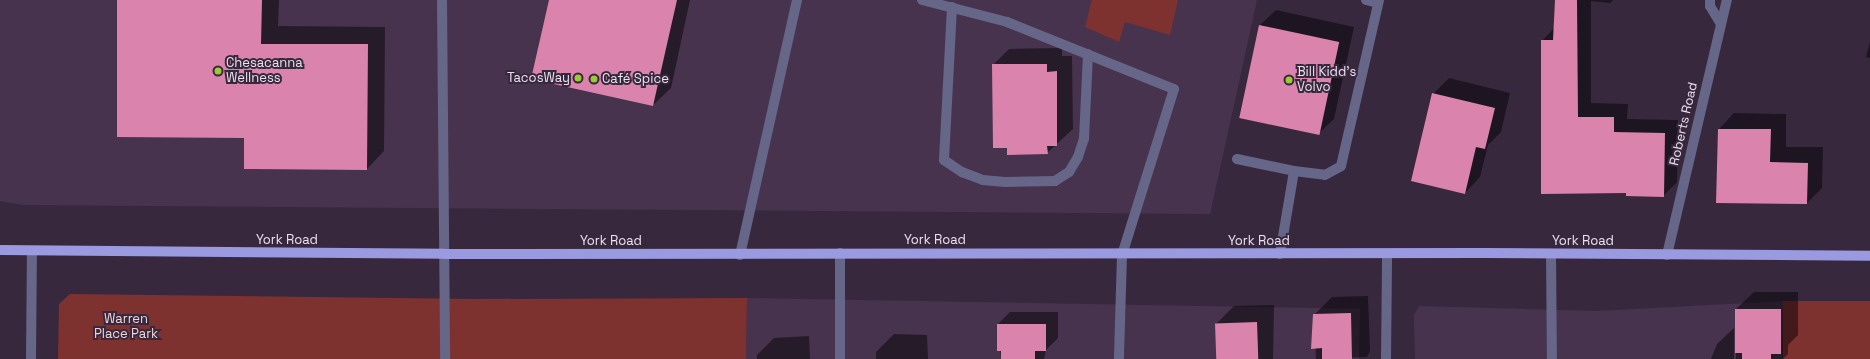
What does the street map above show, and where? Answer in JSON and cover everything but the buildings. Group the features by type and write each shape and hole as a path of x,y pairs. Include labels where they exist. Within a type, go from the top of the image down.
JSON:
{"main road":[{"name":"York Road","path":"0,250 444,254 840,253 1870,256"}],"street":[{"path":"442,0 446,359"},
{"path":"740,254 797,0"},
{"path":"922,0 1006,22 1174,89 1122,255 1119,359"},
{"path":"1237,159 1294,171 1325,175 1341,166 1378,1 1366,0"},
{"path":"1710,0 1710,6 1721,24"},
{"name":"Roberts Road","path":"1667,255 1727,0"},
{"path":"952,7 944,160 962,172 983,180 1005,182 1055,181 1069,172 1078,157 1084,139 1088,54"},
{"path":"1280,254 1294,171"},
{"path":"31,359 32,251"},
{"path":"840,253 840,359"},
{"path":"1386,359 1387,254"},
{"path":"1552,254 1552,359"}],"shaded area":[{"path":"0,0 1257,0 1210,214 24,205 0,201"},
{"path":"747,298 1360,309 1359,359 746,359"},
{"path":"1783,301 1782,359 1415,359 1414,315 1419,306 1598,311"}],"green space":[{"path":"1092,0 1178,0 1170,35 1125,22 1119,42 1085,27"},
{"name":"Warren Place Park","path":"70,294 475,299 747,298 746,359 58,359 59,304"},
{"path":"1783,301 1870,301 1870,359 1783,359"}],"place":[{"name":"Chesacanna Wellness","path":"218,71"},
{"name":"TacosWay","path":"578,78"},
{"name":"Café Spice","path":"594,79"},
{"name":"Bill Kidd's Volvo","path":"1289,80"}]}
